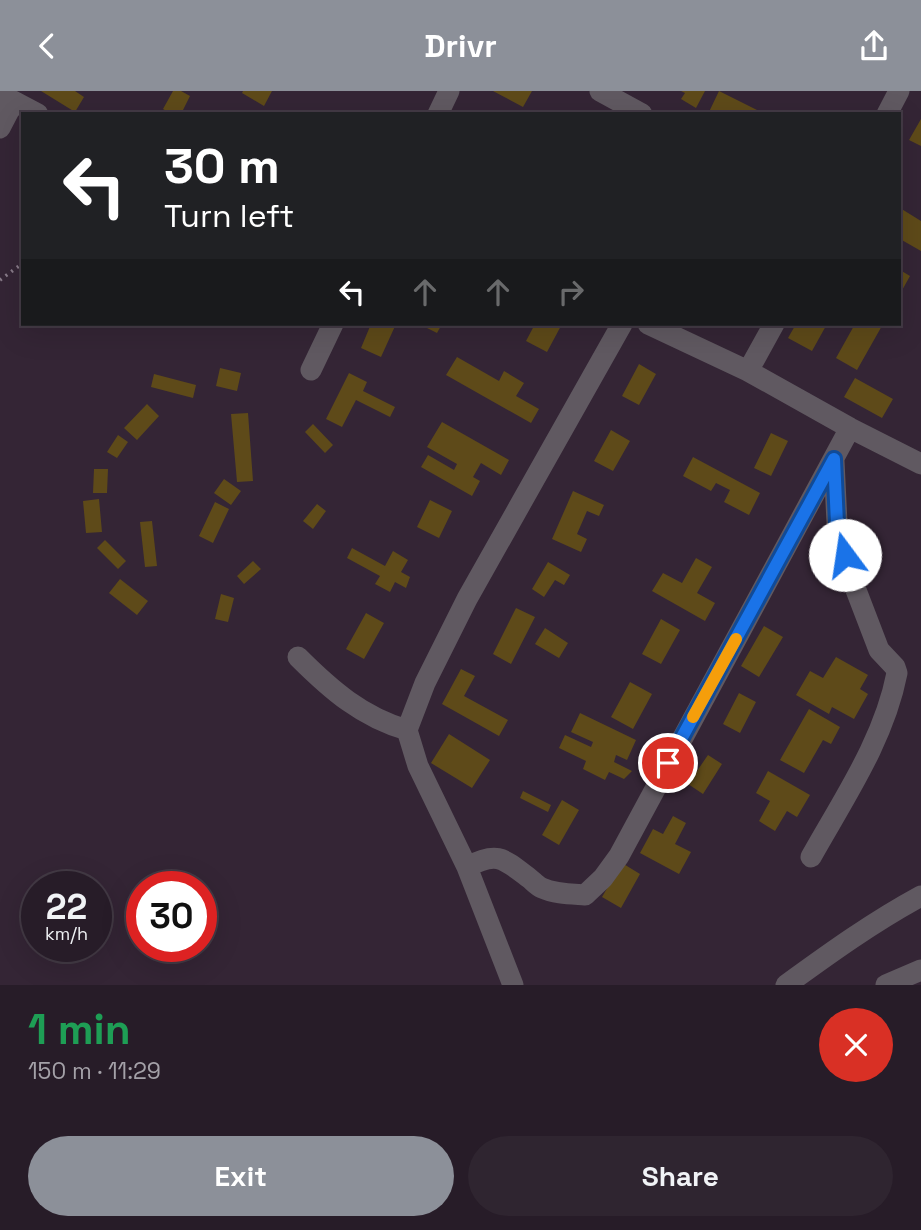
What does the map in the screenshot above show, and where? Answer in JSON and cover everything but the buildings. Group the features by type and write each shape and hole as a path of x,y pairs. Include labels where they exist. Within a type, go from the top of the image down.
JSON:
{"street":[{"path":"439,112 449,91"},
{"path":"600,91 638,112"},
{"path":"888,112 899,91"},
{"path":"0,128 7,99 34,112"},
{"path":"311,370 333,326"},
{"path":"513,985 467,867 418,766 407,730 425,683 467,599 621,326"},
{"path":"652,326 748,371 921,464"},
{"path":"748,371 773,326"},
{"path":"467,867 484,857 494,856 507,860 540,888 565,894 585,895 603,878 619,856 850,428"},
{"path":"811,857 883,722 897,673 895,667 879,650 851,577 837,523 834,459"},
{"path":"298,657 339,697 384,724 407,730"},
{"path":"786,985 835,949 921,896"},
{"path":"886,985 921,970"}],"path":[{"path":"0,280 21,264"}],"slow traffic":[{"path":"693,717 736,639"}],"route":[{"path":"668,763 834,459 837,523 845,555"}]}
